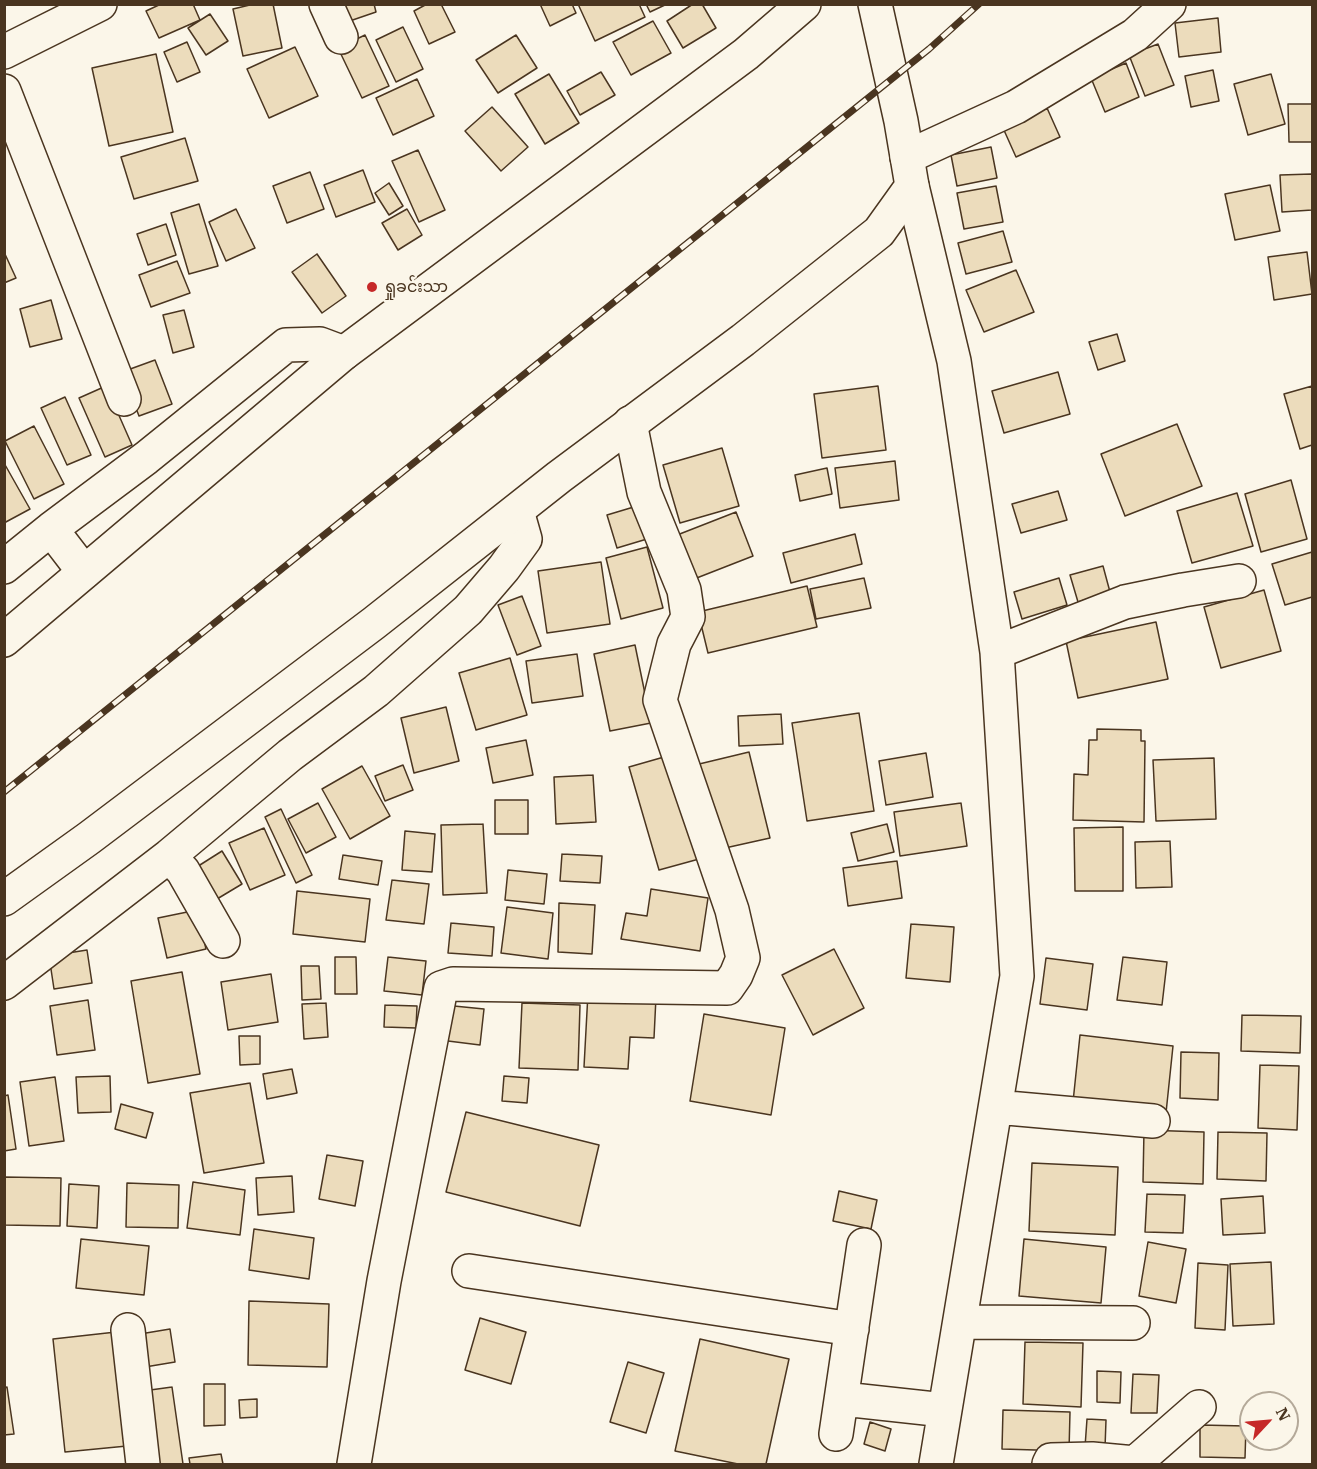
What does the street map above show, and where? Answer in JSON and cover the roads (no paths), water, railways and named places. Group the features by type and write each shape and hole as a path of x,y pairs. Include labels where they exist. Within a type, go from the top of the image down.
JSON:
{"street":[{"path":"4,52 100,4"},
{"path":"326,4 341,37"},
{"path":"4,640 344,353 746,54 804,4"},
{"path":"875,4 902,121 909,172 954,361 997,652 1017,976 961,1322 944,1410 945,1461"},
{"path":"4,899 89,838 374,622 630,423 743,340 879,232 909,172 1135,35 1169,4"},
{"path":"4,91 124,399"},
{"path":"4,567 147,458 286,345 320,344 344,353"},
{"path":"354,1464 384,1281 441,988 453,984 728,988 743,958 732,910 660,700 674,644 688,617 684,590 644,492 630,423"},
{"path":"4,983 169,856 290,755 376,691 468,610 525,539 517,511"},
{"path":"51,529 84,572"},
{"path":"997,652 1125,602 1239,582"},
{"path":"169,856 183,871 223,941"},
{"path":"996,1107 1153,1121"},
{"path":"836,1434 864,1245"},
{"path":"470,1271 852,1329"},
{"path":"961,1322 1133,1323"},
{"path":"128,1330 143,1464"},
{"path":"843,1399 944,1410"},
{"path":"1049,1464 1051,1461 1092,1459 1136,1464 1199,1407"}],"railway":[{"path":"4,792 929,49 979,4"}],"place":[{"name":"ရှုခင်းသာ","path":"372,287"}]}
